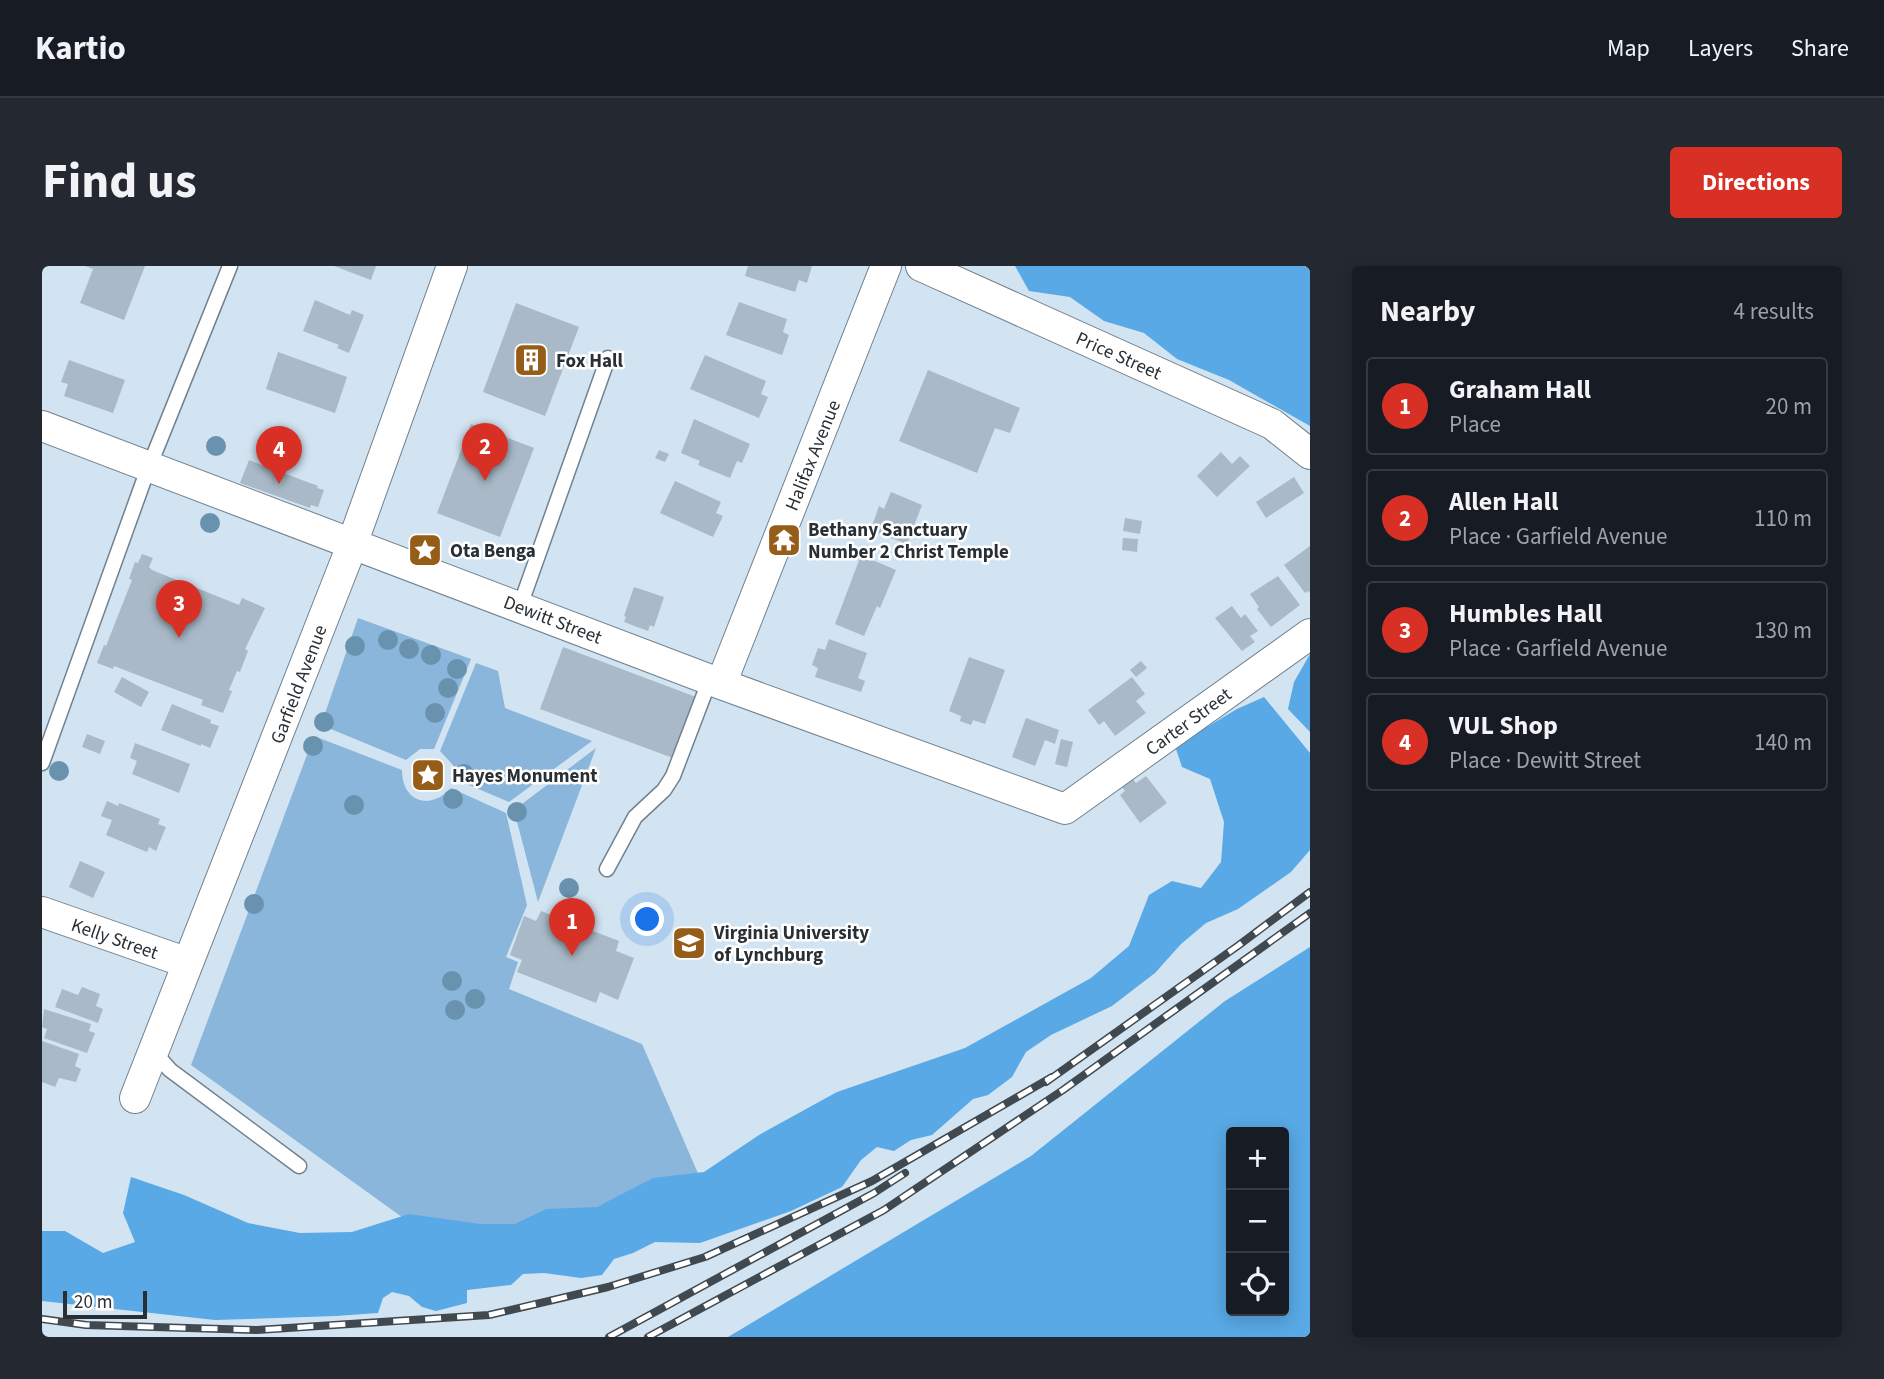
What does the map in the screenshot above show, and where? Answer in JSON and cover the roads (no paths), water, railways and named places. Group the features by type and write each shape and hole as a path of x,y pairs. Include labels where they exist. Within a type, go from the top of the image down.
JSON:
{"street":[{"name":"Garfield Avenue","path":"135,1098 352,545 452,266"},
{"name":"Halifax Avenue","path":"716,682 886,266"},
{"name":"Price Street","path":"921,266 1272,424 1310,454"},
{"name":"Dewitt Street","path":"42,426 716,682 1065,809"},
{"name":"Carter Street","path":"1065,809 1310,634"},
{"name":"Kelly Street","path":"42,912 188,963"}],"lane":[{"path":"42,763 149,467 230,266"},
{"path":"520,606 608,358"},
{"path":"607,869 635,817 658,797 673,776 716,682"},
{"path":"154,1052 170,1070 299,1166"}],"railway":[{"path":"1046,1082 1310,892"},
{"path":"648,1337 884,1210 1063,1090 1310,913"},
{"path":"42,1319 86,1325 257,1330 489,1315 608,1287 705,1257 872,1181 1052,1077"},
{"path":"609,1337 874,1193 905,1173"}],"place":[{"name":"Fox Hall","path":"531,360"},
{"name":"Allen Hall","path":"485,481"},
{"name":"VUL Shop","path":"279,484"},
{"name":"Bethany Sanctuary Number 2 Christ Temple","path":"784,540"},
{"name":"Ota Benga","path":"425,550"},
{"name":"Humbles Hall","path":"179,638"},
{"name":"Hayes Monument","path":"428,775"},
{"name":"Virginia University of Lynchburg","path":"689,943"},
{"name":"Graham Hall","path":"572,956"}]}
